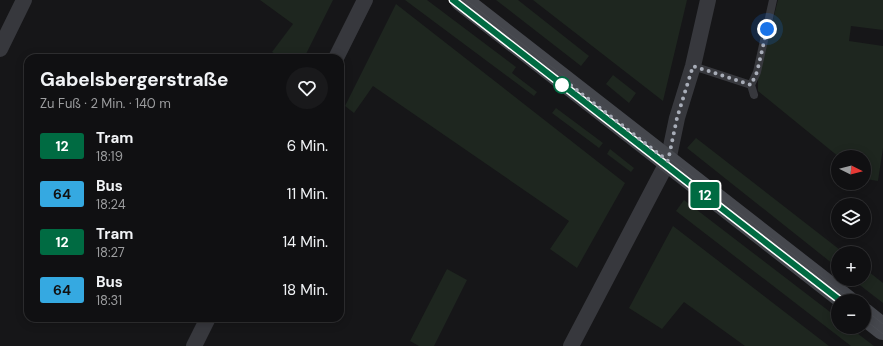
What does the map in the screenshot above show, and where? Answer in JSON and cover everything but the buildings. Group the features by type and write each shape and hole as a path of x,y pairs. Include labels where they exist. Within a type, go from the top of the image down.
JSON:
{"main road":[{"path":"461,0 838,294"},
{"path":"871,320 883,329"}],"street":[{"path":"0,49 24,0"},
{"path":"338,54 365,0"},
{"path":"571,346 668,161 677,118 693,66 708,0"},
{"path":"194,346 206,322"}],"lane":[{"path":"754,96 751,85 757,72 773,0"},
{"path":"693,66 751,85"}],"shaded area":[{"path":"260,0 333,0 306,54 275,54 272,52 293,24"},
{"path":"405,0 427,0 516,67 512,73 537,92 534,96"},
{"path":"496,0 518,0 589,56 581,66"},
{"path":"533,0 687,0 663,101"},
{"path":"778,0 883,0 883,30 851,26 849,41 883,46 883,148 878,181 871,180 871,150 831,150 758,91 758,78"},
{"path":"396,4 625,183 577,268 550,249 569,221 373,86 354,113 345,106"},
{"path":"613,75 636,93 629,103 606,84"},
{"path":"556,108 603,143 599,148 552,113"},
{"path":"696,138 835,246 831,246 831,262 687,148"},
{"path":"610,149 634,168 631,172 607,154"},
{"path":"684,200 831,313 831,331 676,211"},
{"path":"673,226 829,346 745,346 684,302 662,329 629,308"},
{"path":"447,269 467,280 434,346 419,346 410,341"},
{"path":"871,274 883,283 883,303 861,286 871,286"},
{"path":"835,334 858,334 874,346 851,346"}],"tram line":[{"path":"453,0 832,294"},
{"name":"12","path":"453,0 832,294"},
{"path":"466,0 844,294"},
{"path":"871,315 883,324"},
{"path":"871,325 883,334"}],"route":[{"path":"562,85 564,80 668,161 677,118 693,66 751,85 757,72 767,29"}]}
